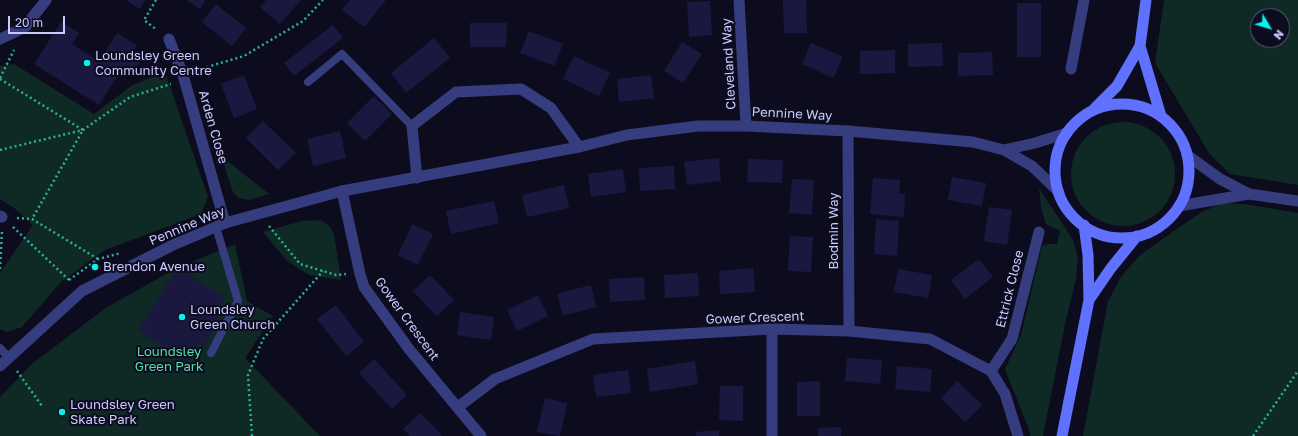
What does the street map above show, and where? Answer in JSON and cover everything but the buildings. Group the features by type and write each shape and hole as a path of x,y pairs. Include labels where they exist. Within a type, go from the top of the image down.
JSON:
{"main road":[{"path":"1094,110 1117,86 1140,46 1146,0"},
{"path":"1140,46 1161,116"},
{"path":"1128,104 1148,109 1161,116 1178,133 1187,155 1188,182 1179,206 1161,225 1137,236 1123,238 1109,236 1084,226 1069,211 1059,192 1055,168 1059,150 1067,133 1084,116 1094,110 1107,105 1128,104"},
{"path":"1062,436 1089,300 1088,255 1084,226"},
{"path":"1089,300 1111,268 1137,236"}],"street":[{"path":"0,39 24,27 46,0"},
{"name":"Cleveland Way","path":"739,0 746,126"},
{"path":"1071,69 1084,0"},
{"name":"Arden Close","path":"169,40 184,77 221,225"},
{"path":"417,178 412,126 456,92 521,89 551,108 579,147"},
{"name":"Pennine Way","path":"0,366 8,357 82,291 173,245 221,225 258,213 342,191 579,147 626,135 698,126 746,126 848,131 973,142 1004,150 1032,166 1059,192"},
{"name":"Bodmin Way","path":"848,131 849,330"},
{"name":"Pennine Way","path":"1004,150 1035,144 1067,133"},
{"path":"1187,155 1220,179 1249,194"},
{"name":"Gower Crescent","path":"342,191 364,287 409,349 481,436"},
{"path":"1179,206 1249,194 1298,201"},
{"name":"Ettrick Close","path":"991,371 1012,339 1039,232"},
{"path":"772,329 772,436"},
{"name":"Gower Crescent","path":"458,407 495,379 593,339 772,329 849,330 930,339 991,371"},
{"path":"991,371 1005,394 1018,436"}],"lane":[{"path":"308,82 342,54 412,126"},
{"path":"212,353 238,301 221,225"},
{"path":"0,348 8,357"}],"path":[{"path":"156,0 144,20 169,40"},
{"path":"0,150 83,130 130,98 244,56 303,21 323,0"},
{"path":"24,27 0,79 83,130"},
{"path":"32,219 83,130"},
{"path":"258,213 300,264 336,275 360,274"},
{"path":"1,216 32,219 98,259"},
{"path":"0,269 1,216"},
{"path":"1,216 82,291"},
{"path":"252,436 248,376 263,339 322,271"},
{"path":"8,357 42,406"},
{"path":"1253,436 1298,371"}],"green space":[{"path":"1164,0 1298,0 1298,185 1230,174 1209,153 1155,63"},
{"path":"14,64 94,114 131,86 165,72 208,197 201,214 105,250 61,282 22,327 7,332 0,329 0,273 33,225 14,208 0,199 0,66"},
{"path":"1123,122 1143,126 1160,137 1171,154 1175,174 1171,194 1160,211 1143,222 1123,226 1103,222 1086,211 1075,194 1071,174 1075,154 1086,137 1103,126"},
{"path":"221,156 269,194 249,200 239,198 233,192"},
{"path":"1039,188 1073,240 1078,257 1076,279 1065,324 1043,436 1030,436 1030,432 1005,369 1021,335 1042,246 1057,244 1060,231 1046,224 1041,207"},
{"path":"1222,203 1245,204 1298,213 1298,436 1083,436 1108,301 1121,277 1140,255 1202,212"},
{"path":"302,221 323,221 329,226 334,234 341,280 309,275 287,261 263,232"},
{"name":"Loundsley Green Park","path":"235,244 247,301 273,316 245,358 320,436 0,436 0,397 32,364 107,307 177,268"}],"place":[{"name":"Loundsley Green Community Centre","path":"87,63"},
{"name":"Brendon Avenue","path":"95,267"},
{"name":"Loundsley Green Church","path":"182,317"},
{"name":"Loundsley Green Skate Park","path":"62,412"}]}
